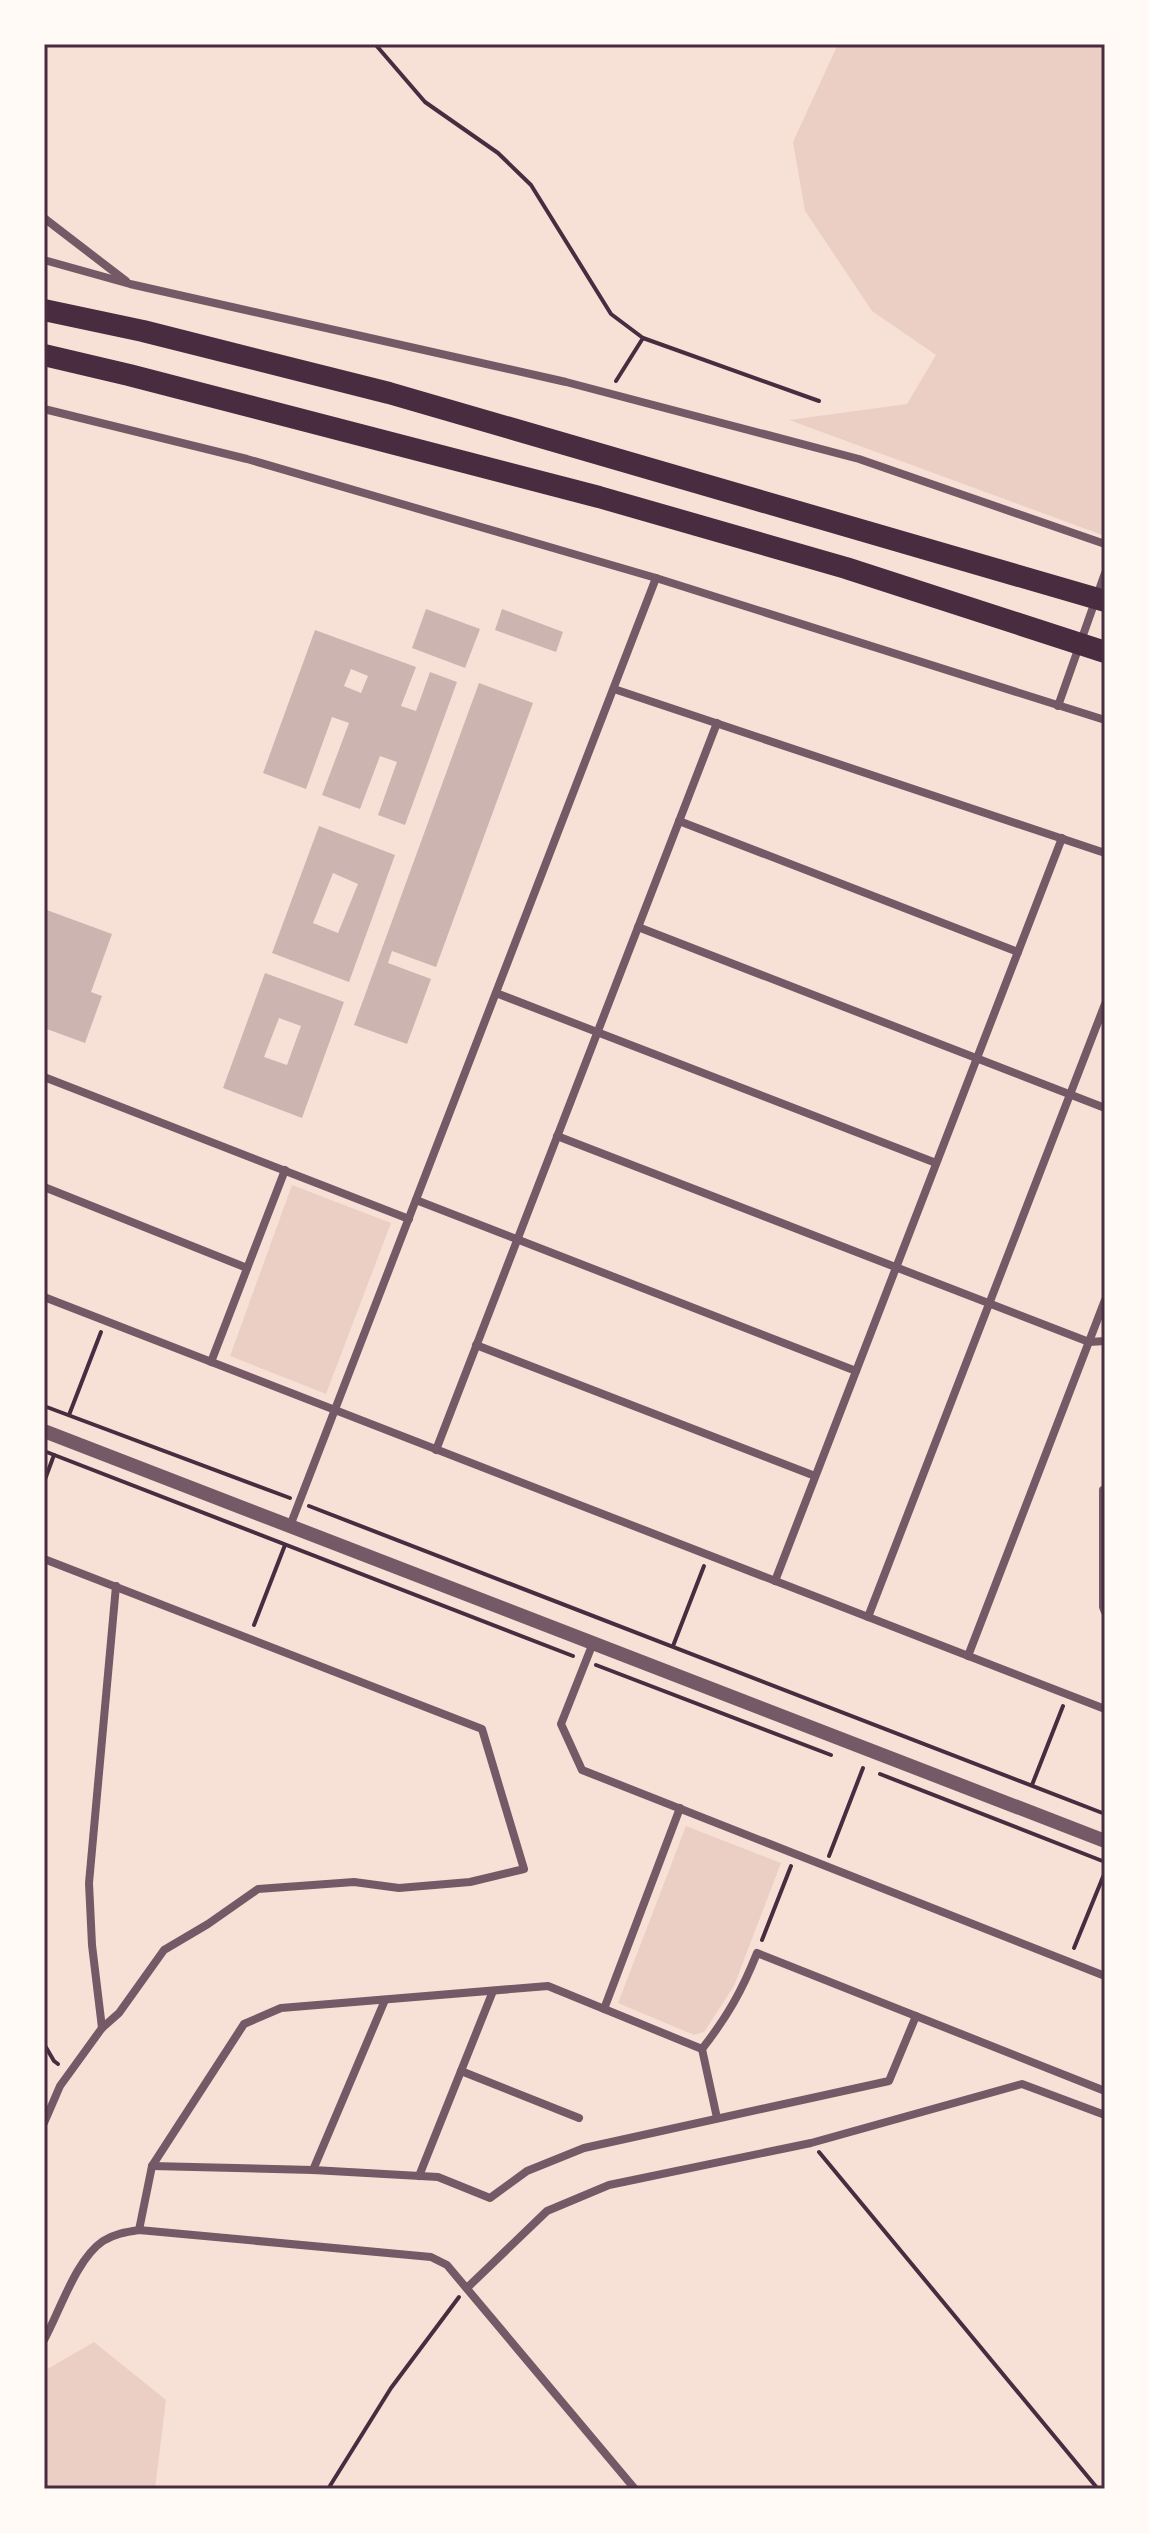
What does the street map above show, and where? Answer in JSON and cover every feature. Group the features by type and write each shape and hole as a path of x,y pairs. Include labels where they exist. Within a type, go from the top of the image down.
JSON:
{"highway":[{"path":"44,310 143,331 389,393 1105,601"},
{"path":"44,355 599,497 846,568 1105,652"}],"street":[{"path":"44,218 130,284"},
{"path":"44,260 130,284 608,393 859,459 1105,544"},
{"path":"44,409 247,459 656,578 1105,720"},
{"path":"1058,706 1105,573"},
{"path":"290,1526 656,578"},
{"path":"614,689 1105,853"},
{"path":"436,1450 717,723"},
{"path":"679,821 1018,952"},
{"path":"775,1581 1062,838"},
{"path":"638,927 1105,1108"},
{"path":"496,993 936,1163"},
{"path":"868,1617 1105,1004"},
{"path":"44,1077 409,1219"},
{"path":"557,1136 1089,1342 1105,1341"},
{"path":"211,1362 285,1170"},
{"path":"44,1187 247,1268"},
{"path":"416,1200 856,1371"},
{"path":"44,1297 1105,1709"},
{"path":"968,1656 1105,1300"},
{"path":"476,1345 815,1476"},
{"path":"44,1431 1105,1841"},
{"path":"1105,1490 1105,1612"},
{"path":"44,1559 482,1729 524,1869 470,1882 399,1888 354,1882 258,1889 164,1950 119,2013 102,2028 60,2086 44,2123"},
{"path":"102,2028 92,1945 89,1883 116,1586"},
{"path":"593,1643 561,1724 582,1770 1105,1976"},
{"path":"604,2009 680,1808"},
{"path":"717,2118 702,2049 741,1992 757,1953 1105,2091"},
{"path":"139,2230 152,2166 244,2024 281,2008 548,1986 702,2049"},
{"path":"419,2176 493,1991"},
{"path":"313,2170 385,2000"},
{"path":"152,2166 438,2177 490,2198 527,2171 584,2148 889,2081 916,2016"},
{"path":"461,2071 579,2118"},
{"path":"467,2288 547,2211 609,2185 811,2143 1022,2084 1105,2115"},
{"path":"44,2340 76,2272 100,2243 117,2234 139,2230 431,2257 447,2265 635,2489"}],"path":[{"path":"375,44 425,102 498,153 531,185 611,314 643,338 819,401"},
{"path":"608,393 643,338"},
{"path":"69,1415 105,1321"},
{"path":"44,1406 1105,1814"},
{"path":"44,1482 54,1455"},
{"path":"249,1637 285,1545"},
{"path":"673,1646 708,1555"},
{"path":"1032,1785 1067,1694"},
{"path":"825,1866 863,1768"},
{"path":"757,1953 795,1854"},
{"path":"1068,1962 1105,1872"},
{"path":"44,2044 54,2061 70,2073"},
{"path":"811,2143 1098,2489"},
{"path":"328,2489 391,2388 437,2323 467,2288"}],"shaded area":[{"path":"838,44 1105,44 1105,536 789,420 907,404 936,355 872,311 805,211 793,142"},
{"path":"292,1185 391,1223 326,1394 230,1356"},
{"path":"686,1826 781,1863 734,1986 704,2032 694,2035 618,2003"},
{"path":"94,2342 166,2400 155,2489 44,2489 44,2371"}],"building":[{"path":"426,609 480,629 465,668 412,648"},
{"path":"502,609 563,632 556,652 495,630"},
{"path":"315,630 416,667 401,706 416,711 430,672 457,682 405,825 378,815 397,762 380,756 360,809 322,795 349,723 332,717 306,789 263,773","holes":["351,669 368,676 361,693 344,686"]},
{"path":"479,683 533,703 436,967 392,951 388,963 431,979 407,1044 354,1025"},
{"path":"319,826 395,855 349,982 272,953","holes":["333,873 358,884 338,933 313,923"]},
{"path":"44,909 112,934 91,992 102,996 85,1043 44,1028"},
{"path":"265,973 344,1002 302,1118 223,1088","holes":["279,1018 301,1026 287,1065 264,1057"]}]}
